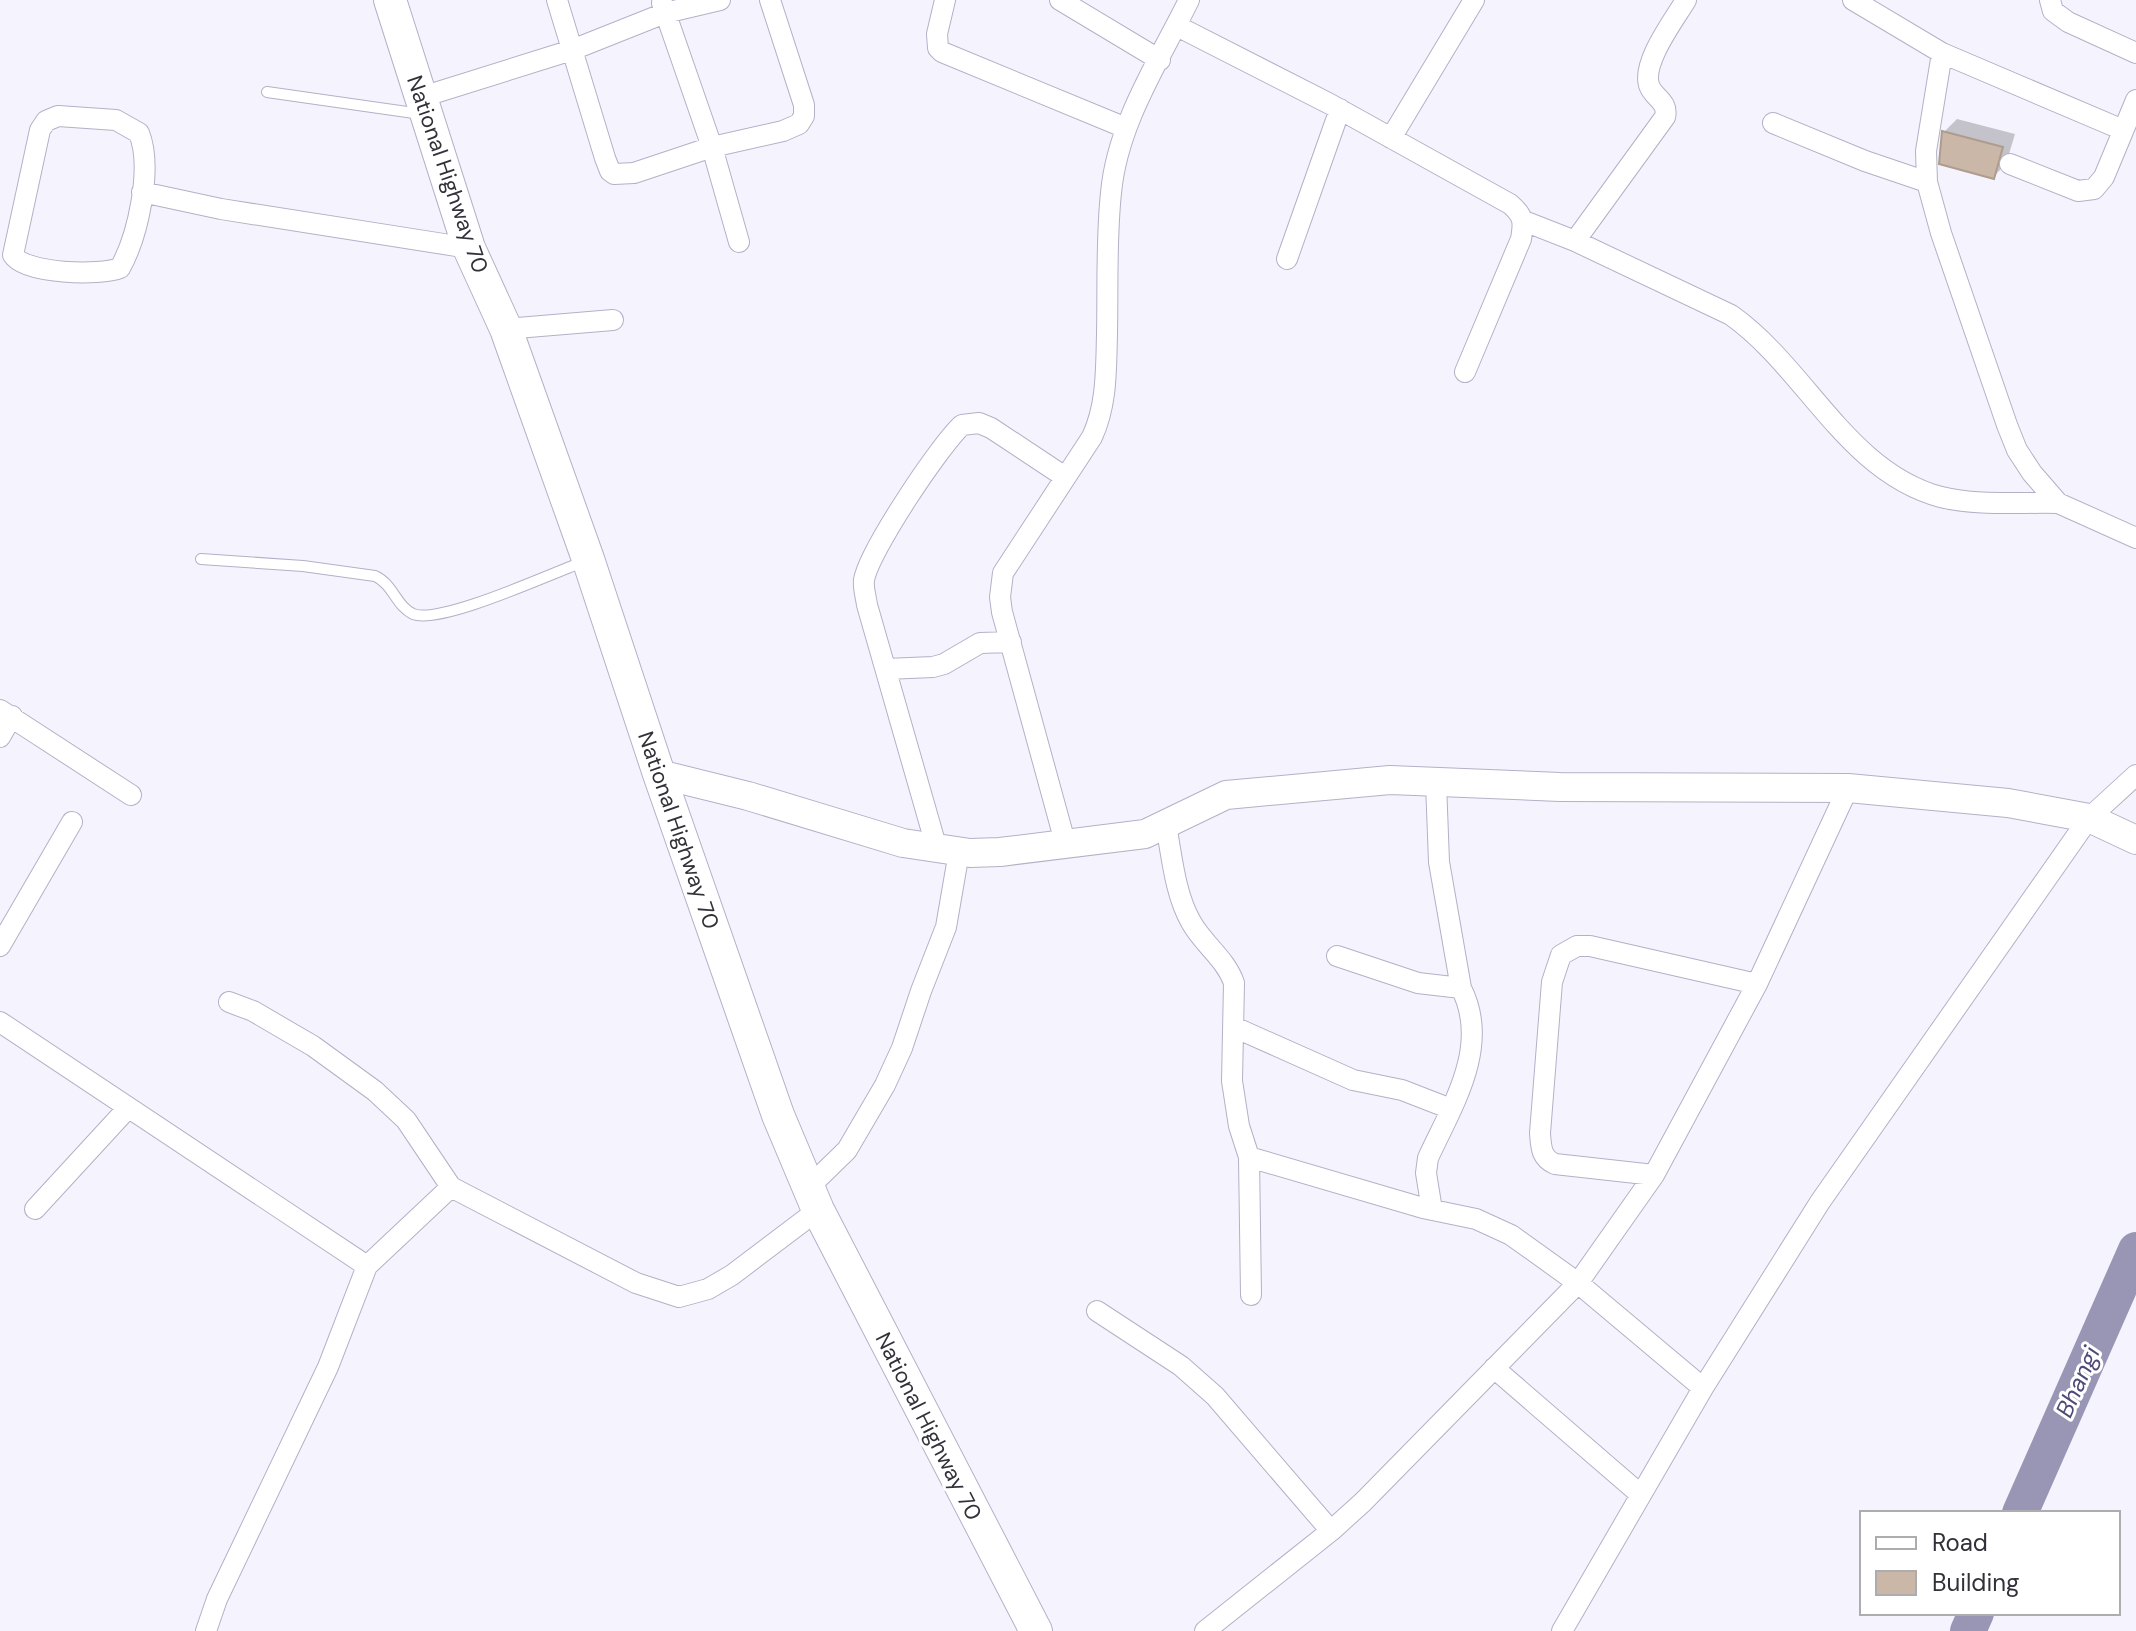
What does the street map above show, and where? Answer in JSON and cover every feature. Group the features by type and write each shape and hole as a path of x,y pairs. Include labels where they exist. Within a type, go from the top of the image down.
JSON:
{"main road":[{"name":"National Highway 70","path":"390,0 469,248 506,329 588,559 778,1115 813,1199 1036,1631"},
{"path":"659,774 760,800 903,843 948,850 1000,852 1145,834 1226,795 1390,780 1640,788 1848,788 2008,803 2089,818 2136,840"}],"street":[{"path":"557,0 605,158 614,174 634,173 712,147 783,131 799,124 804,116 799,82 770,0"},
{"path":"424,106 572,50 663,7 720,0"},
{"path":"945,0 937,34 938,48 942,52 1126,128"},
{"path":"1060,0 1160,60"},
{"path":"1065,842 1000,597 1003,573 1092,437 1103,405 1111,190 1116,159 1126,128 1189,0"},
{"path":"1391,138 1474,0"},
{"path":"1575,241 1665,117 1667,110 1664,104 1650,89 1649,73 1655,54 1686,0"},
{"path":"1853,0 1942,53 2123,130"},
{"path":"2050,0 2053,11 2068,22 2136,53"},
{"path":"663,7 712,147 739,242"},
{"path":"1177,26 1340,109 1520,212 1524,221 1521,239 1465,372"},
{"path":"1942,53 1926,151 1927,182 1941,233 2017,450 2058,503"},
{"path":"2010,164 2078,191 2094,189 2104,177 2136,100"},
{"path":"1287,259 1340,109"},
{"path":"58,116 116,120 139,133 146,149 142,192 131,248 120,268 106,273 40,268 21,263 15,258 13,251 36,145 46,121 58,116"},
{"path":"1773,123 1851,156 1927,182"},
{"path":"142,192 221,209 469,248"},
{"path":"1524,221 1575,241 1731,315 1775,352 1835,424 1899,481 1956,500 2058,503 2136,538"},
{"path":"506,329 613,320"},
{"path":"229,1002 253,1011 313,1046 375,1091 406,1120 451,1187 636,1283 679,1297 708,1289 732,1275 813,1199 847,1150 885,1085 902,1048 946,927 948,850 867,605 865,577 871,559 911,493 956,430 969,422 979,423 1065,477"},
{"path":"886,669 944,664 980,643 1011,642"},
{"path":"0,737 6,713 131,795"},
{"path":"1562,1631 1703,1388 1820,1202 2089,818 2136,775"},
{"path":"1432,1210 1426,1166 1468,1068 1472,1048 1470,1012 1461,988 1439,862 1436,783"},
{"path":"1205,1631 1331,1531 1578,1283 1654,1175 1757,984 1848,788"},
{"path":"0,946 72,822"},
{"path":"1166,825 1186,913 1192,925 1231,972 1234,983 1232,1081 1239,1126 1249,1157 1251,1295"},
{"path":"1654,1175 1555,1164 1547,1160 1542,1150 1540,1133 1552,982 1561,955 1577,946 1590,946 1757,984"},
{"path":"1337,956 1418,983 1461,988"},
{"path":"0,1022 367,1266"},
{"path":"1234,1027 1353,1080 1402,1090 1451,1109"},
{"path":"35,1209 127,1109"},
{"path":"1249,1157 1432,1210 1476,1219 1511,1235 1578,1283 1703,1388"},
{"path":"206,1631 217,1599 328,1367 367,1266 451,1187"},
{"path":"1097,1311 1158,1349 1215,1396 1331,1531"},
{"path":"1494,1368 1641,1495"}],"lane":[{"path":"267,92 424,106"},
{"path":"201,559 303,566 375,576 385,581 407,610 423,617 447,614 588,559"}],"building":[{"path":"1942,131 2003,147 1994,179 1939,164"}],"waterway":[{"name":"Bhangi","path":"2021,1511 2136,1250"},
{"name":"Bhangi","path":"1968,1631 1975,1615"}]}
